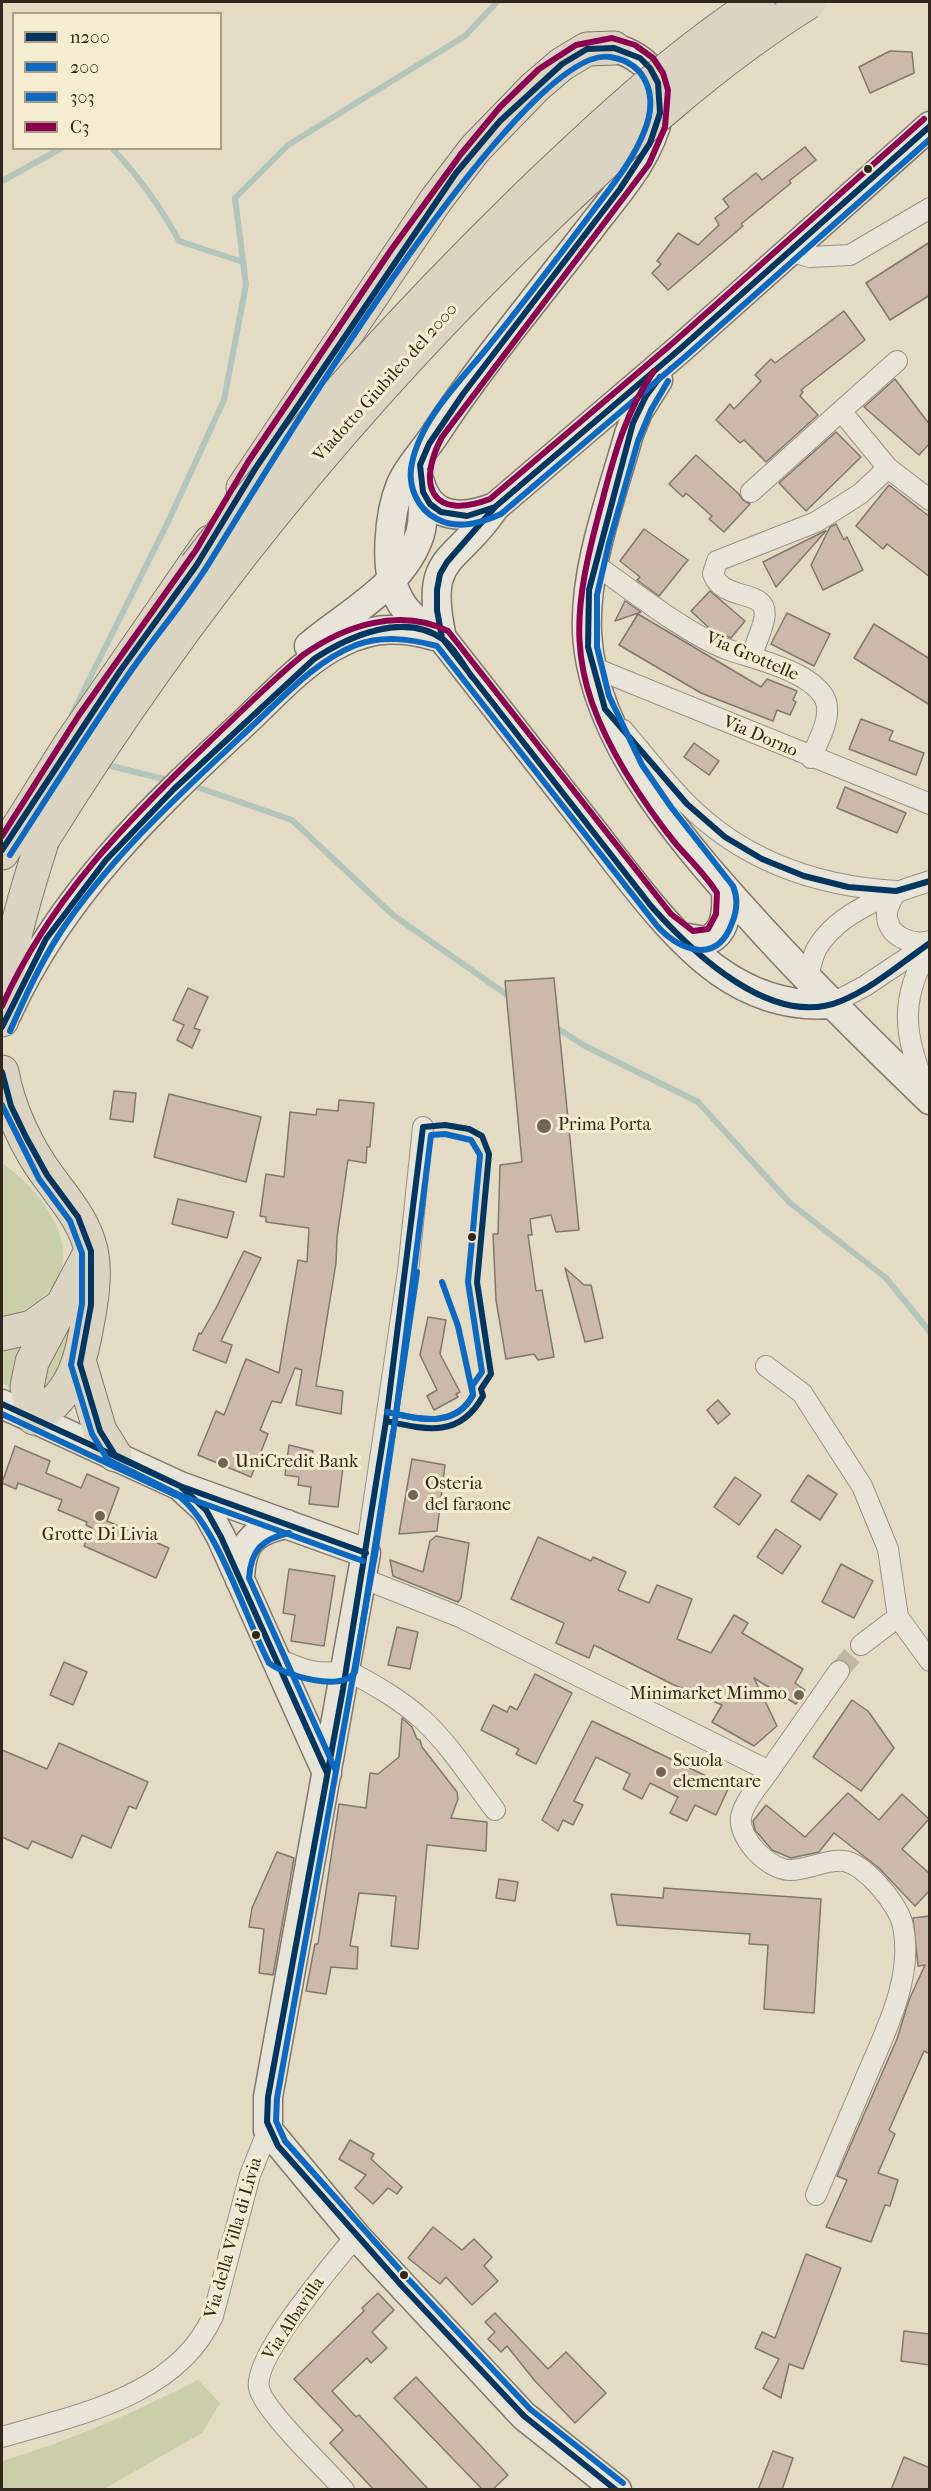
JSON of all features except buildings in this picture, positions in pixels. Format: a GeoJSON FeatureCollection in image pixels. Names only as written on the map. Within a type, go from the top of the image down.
{"type":"FeatureCollection","features":[{"type":"Feature","properties":{"kind":"highway","name":"Viadotto Giubileo del 2000"},"geometry":{"type":"LineString","coordinates":[[4,848],[120,671],[196,566],[246,501],[379,346],[447,274],[591,136],[693,49],[758,2]]}},
{"type":"Feature","properties":{"kind":"highway","name":"Viadotto Giubileo del 2000"},"geometry":{"type":"LineString","coordinates":[[44,839],[115,726],[273,511],[406,357],[514,248],[634,135],[727,57],[809,2]]}},
{"type":"Feature","properties":{"kind":"highway"},"geometry":{"type":"LineString","coordinates":[[196,566],[257,465],[467,159],[535,87],[562,64],[587,49],[614,48]]}},
{"type":"Feature","properties":{"kind":"highway"},"geometry":{"type":"LineString","coordinates":[[2,908],[44,839]]}},
{"type":"Feature","properties":{"kind":"highway"},"geometry":{"type":"LineString","coordinates":[[2,1020],[3,997],[20,913],[44,839]]}},
{"type":"Feature","properties":{"kind":"highway"},"geometry":{"type":"LineString","coordinates":[[2,1072],[11,1106],[47,1175],[78,1217],[91,1251],[91,1305],[80,1364],[64,1393],[49,1408],[34,1418],[27,1387],[30,1370],[42,1340],[65,1302],[75,1276],[91,1251]]}},
{"type":"Feature","properties":{"kind":"highway"},"geometry":{"type":"LineString","coordinates":[[2,1146],[47,1175]]}},
{"type":"Feature","properties":{"kind":"highway"},"geometry":{"type":"LineString","coordinates":[[2,1334],[32,1327],[55,1313],[65,1302]]}},
{"type":"Feature","properties":{"kind":"highway"},"geometry":{"type":"LineString","coordinates":[[80,1364],[100,1431],[115,1455]]}},
{"type":"Feature","properties":{"kind":"street"},"geometry":{"type":"LineString","coordinates":[[614,48],[640,58],[650,68],[658,83],[660,113],[650,143],[620,189],[472,381],[406,473],[397,497],[390,528],[392,578],[396,594],[409,613],[445,641],[614,859],[682,937],[714,967],[756,993],[801,1004],[831,1004],[865,986],[930,944]]}},
{"type":"Feature","properties":{"kind":"street"},"geometry":{"type":"LineString","coordinates":[[445,641],[436,593],[442,566],[484,524],[504,499],[680,349],[930,126]]}},
{"type":"Feature","properties":{"kind":"street"},"geometry":{"type":"LineString","coordinates":[[788,251],[810,257],[850,255],[930,208]]}},
{"type":"Feature","properties":{"kind":"street"},"geometry":{"type":"LineString","coordinates":[[680,349],[646,396],[633,423],[594,564],[587,619],[592,667],[605,709],[635,773],[726,890],[831,1004],[930,1099]]}},
{"type":"Feature","properties":{"kind":"street"},"geometry":{"type":"LineString","coordinates":[[751,492],[897,361]]}},
{"type":"Feature","properties":{"kind":"street"},"geometry":{"type":"LineString","coordinates":[[841,411],[888,468],[927,491]]}},
{"type":"Feature","properties":{"kind":"street"},"geometry":{"type":"LineString","coordinates":[[591,426],[603,424],[616,429],[624,440],[625,450]]}},
{"type":"Feature","properties":{"kind":"street"},"geometry":{"type":"LineString","coordinates":[[271,698],[282,674],[296,658],[392,578],[416,544],[422,526],[423,492],[420,465],[429,444]]}},
{"type":"Feature","properties":{"kind":"street"},"geometry":{"type":"LineString","coordinates":[[751,657],[765,618],[764,608],[755,598],[734,594],[720,587],[713,574],[717,561],[816,522],[850,502],[888,468]]}},
{"type":"Feature","properties":{"kind":"street"},"geometry":{"type":"LineString","coordinates":[[423,492],[430,504],[449,515],[467,516],[504,499]]}},
{"type":"Feature","properties":{"kind":"street","name":"Via Grottelle"},"geometry":{"type":"LineString","coordinates":[[594,564],[710,641],[802,678],[816,687],[828,706],[826,720],[812,758]]}},
{"type":"Feature","properties":{"kind":"street"},"geometry":{"type":"LineString","coordinates":[[2,1027],[30,966],[52,929],[80,891],[162,801],[318,656],[353,637],[382,629],[403,628],[445,641]]}},
{"type":"Feature","properties":{"kind":"street","name":"Via Dorno"},"geometry":{"type":"LineString","coordinates":[[592,667],[930,804]]}},
{"type":"Feature","properties":{"kind":"street"},"geometry":{"type":"LineString","coordinates":[[605,709],[687,804],[719,833],[741,848],[804,876],[848,887],[896,891]]}},
{"type":"Feature","properties":{"kind":"street"},"geometry":{"type":"LineString","coordinates":[[910,797],[930,790]]}},
{"type":"Feature","properties":{"kind":"street"},"geometry":{"type":"LineString","coordinates":[[808,979],[817,947],[830,932],[851,916],[896,891],[930,881]]}},
{"type":"Feature","properties":{"kind":"street"},"geometry":{"type":"LineString","coordinates":[[682,937],[705,941],[719,932],[726,915],[726,890]]}},
{"type":"Feature","properties":{"kind":"street"},"geometry":{"type":"LineString","coordinates":[[896,891],[886,912],[889,924],[907,941],[930,944]]}},
{"type":"Feature","properties":{"kind":"street"},"geometry":{"type":"LineString","coordinates":[[930,944],[911,983],[907,1007],[912,1047],[930,1099]]}},
{"type":"Feature","properties":{"kind":"street"},"geometry":{"type":"LineString","coordinates":[[345,1670],[364,1565],[408,1271],[423,1127]]}},
{"type":"Feature","properties":{"kind":"street"},"geometry":{"type":"LineString","coordinates":[[766,1366],[785,1377],[802,1393],[862,1486],[888,1549],[898,1617],[930,1661]]}},
{"type":"Feature","properties":{"kind":"street"},"geometry":{"type":"LineString","coordinates":[[2,1404],[180,1486],[287,1524],[481,1627],[769,1771]]}},
{"type":"Feature","properties":{"kind":"street"},"geometry":{"type":"LineString","coordinates":[[180,1486],[206,1510],[243,1586],[327,1773]]}},
{"type":"Feature","properties":{"kind":"street"},"geometry":{"type":"LineString","coordinates":[[243,1586],[242,1559],[249,1542],[263,1530],[287,1524]]}},
{"type":"Feature","properties":{"kind":"street"},"geometry":{"type":"LineString","coordinates":[[861,1645],[898,1617]]}},
{"type":"Feature","properties":{"kind":"street"},"geometry":{"type":"LineString","coordinates":[[276,1658],[310,1672],[325,1674],[345,1670],[380,1688],[423,1720],[495,1810]]}},
{"type":"Feature","properties":{"kind":"street","name":"Via della Villa di Livia"},"geometry":{"type":"LineString","coordinates":[[2,2437],[70,2417],[130,2394],[165,2374],[190,2350],[213,2316],[250,2175],[268,2130],[268,2097],[345,1670]]}},
{"type":"Feature","properties":{"kind":"street"},"geometry":{"type":"LineString","coordinates":[[816,2195],[897,2001],[905,1939],[903,1924],[893,1902],[857,1867],[839,1861],[809,1868],[786,1870],[769,1862],[755,1849],[744,1831],[741,1815],[839,1671]]}},
{"type":"Feature","properties":{"kind":"street"},"geometry":{"type":"LineString","coordinates":[[268,2130],[356,2236],[524,2416],[617,2490]]}},
{"type":"Feature","properties":{"kind":"street","name":"Via Albavilla"},"geometry":{"type":"LineString","coordinates":[[344,2490],[266,2403],[259,2381],[262,2366],[293,2317],[356,2236]]}},
{"type":"Feature","properties":{"kind":"green space"},"geometry":{"type":"Polygon","coordinates":[[[2,1163],[19,1176],[48,1210],[58,1229],[63,1249],[62,1268],[53,1286],[35,1303],[2,1319],[2,1163]]]}},
{"type":"Feature","properties":{"kind":"green space"},"geometry":{"type":"Polygon","coordinates":[[[76,1295],[61,1381],[43,1389],[40,1378],[76,1295]]]}},
{"type":"Feature","properties":{"kind":"green space"},"geometry":{"type":"Polygon","coordinates":[[[27,1337],[13,1370],[12,1388],[2,1383],[2,1347],[27,1337]]]}},
{"type":"Feature","properties":{"kind":"green space"},"geometry":{"type":"Polygon","coordinates":[[[198,2380],[220,2403],[202,2433],[104,2489],[2,2489],[2,2461],[102,2425],[198,2380]]]}},
{"type":"Feature","properties":{"kind":"waterway"},"geometry":{"type":"LineString","coordinates":[[72,714],[168,522],[224,400],[246,285],[235,198],[288,145],[465,36],[497,2]]}},
{"type":"Feature","properties":{"kind":"waterway"},"geometry":{"type":"LineString","coordinates":[[2,181],[58,150]]}},
{"type":"Feature","properties":{"kind":"waterway"},"geometry":{"type":"LineString","coordinates":[[114,150],[149,193],[179,241],[243,262]]}},
{"type":"Feature","properties":{"kind":"waterway"},"geometry":{"type":"LineString","coordinates":[[103,764],[172,781]]}},
{"type":"Feature","properties":{"kind":"waterway"},"geometry":{"type":"LineString","coordinates":[[191,785],[292,820],[393,915],[513,999]]}},
{"type":"Feature","properties":{"kind":"waterway"},"geometry":{"type":"LineString","coordinates":[[554,1026],[585,1046],[698,1102],[790,1203],[886,1278],[930,1332]]}},
{"type":"Feature","properties":{"kind":"tunnel"},"geometry":{"type":"LineString","coordinates":[[839,1671],[861,1645]]}},
{"type":"Feature","properties":{"kind":"transit line","name":"C3"},"geometry":{"type":"LineString","coordinates":[[2,836],[79,715],[196,550],[248,462],[391,250],[461,154],[500,107],[539,69],[576,45],[612,38],[635,45],[653,58],[663,73],[668,90],[665,127],[649,164],[442,437],[430,470],[430,484],[434,495],[442,502],[454,505],[470,505],[490,499],[674,342],[924,119]]}},
{"type":"Feature","properties":{"kind":"transit line","name":"n200"},"geometry":{"type":"LineString","coordinates":[[2,850],[120,671],[196,566],[257,466],[456,173],[500,121],[562,64],[587,49],[614,48],[640,58],[650,68],[658,83],[660,113],[650,143],[620,189],[463,394],[429,444],[420,465],[423,492],[430,504],[441,512],[467,516],[495,507]]}},
{"type":"Feature","properties":{"kind":"transit line","name":"200"},"geometry":{"type":"LineString","coordinates":[[10,855],[113,697],[206,568],[278,452],[394,276],[457,191],[516,119],[569,71],[610,57],[634,67],[642,75],[650,95],[648,120],[639,143],[620,175],[524,302],[441,404],[423,433],[412,463],[412,488],[424,509],[430,515],[445,522],[469,524],[501,514],[686,356],[930,139]]}},
{"type":"Feature","properties":{"kind":"transit line","name":"n200"},"geometry":{"type":"LineString","coordinates":[[930,126],[680,349],[495,507],[447,562],[440,574],[437,590],[437,610],[442,638],[651,906],[688,944],[736,982],[761,996],[788,1005],[815,1007],[853,996],[887,975],[930,943]]}},
{"type":"Feature","properties":{"kind":"transit line","name":"C3"},"geometry":{"type":"LineString","coordinates":[[2,1006],[21,967],[67,897],[120,832],[178,772],[303,655],[354,628],[391,620],[429,624],[448,631],[671,914],[693,931],[708,929],[716,914],[717,893],[663,827],[626,773],[606,736],[592,702],[583,671],[580,609],[592,541],[622,434],[644,386],[654,371]]}},
{"type":"Feature","properties":{"kind":"transit line","name":"n200"},"geometry":{"type":"LineString","coordinates":[[660,377],[646,396],[633,423],[589,590],[588,647],[605,709],[687,804],[725,837],[762,859],[804,876],[848,887],[896,891],[930,881]]}},
{"type":"Feature","properties":{"kind":"transit line","name":"200"},"geometry":{"type":"LineString","coordinates":[[10,1031],[39,969],[60,933],[102,878],[148,826],[312,671],[340,652],[376,640],[407,640],[437,646],[658,927],[677,942],[688,947],[698,950],[717,945],[725,936],[735,914],[736,900],[733,886],[671,807],[642,765],[609,696],[597,647],[597,595],[609,543],[638,441],[651,410],[668,381]]}},
{"type":"Feature","properties":{"kind":"transit line","name":"n200"},"geometry":{"type":"LineString","coordinates":[[2,1027],[46,939],[106,860],[174,789],[314,659],[360,635],[395,627],[412,628],[429,632],[444,640],[472,677]]}},
{"type":"Feature","properties":{"kind":"transit line","name":"n200"},"geometry":{"type":"LineString","coordinates":[[2,1072],[11,1106],[26,1137],[47,1175],[78,1217],[91,1251],[91,1305],[80,1364],[100,1431],[115,1455],[180,1486],[366,1553]]}},
{"type":"Feature","properties":{"kind":"transit line","name":"200"},"geometry":{"type":"LineString","coordinates":[[2,1105],[39,1179],[70,1221],[82,1253],[82,1304],[71,1365],[92,1434],[108,1460],[177,1494],[363,1561]]}},
{"type":"Feature","properties":{"kind":"transit line","name":"n200"},"geometry":{"type":"LineString","coordinates":[[445,1125],[469,1129],[482,1136],[489,1154],[477,1282],[491,1374],[481,1389],[483,1396],[474,1410],[464,1419],[441,1428],[415,1427],[386,1421],[423,1127],[445,1125]]}},
{"type":"Feature","properties":{"kind":"transit line","name":"200"},"geometry":{"type":"LineString","coordinates":[[445,1134],[471,1140],[480,1155],[468,1282],[482,1372],[472,1386],[473,1395],[466,1405],[450,1416],[429,1419],[396,1414],[431,1135],[445,1134]]}},
{"type":"Feature","properties":{"kind":"transit line","name":"303"},"geometry":{"type":"LineString","coordinates":[[417,1272],[375,1555],[277,2098],[276,2121],[285,2141],[409,2280],[530,2409],[623,2483]]}},
{"type":"Feature","properties":{"kind":"transit line","name":"303"},"geometry":{"type":"LineString","coordinates":[[387,1412],[424,1419],[446,1417],[465,1406],[473,1395],[458,1326],[442,1282]]}},
{"type":"Feature","properties":{"kind":"transit line","name":"n200"},"geometry":{"type":"LineString","coordinates":[[2,1404],[180,1486],[206,1510],[221,1537],[327,1773]]}},
{"type":"Feature","properties":{"kind":"transit line","name":"200"},"geometry":{"type":"LineString","coordinates":[[2,1414],[180,1497],[194,1511],[219,1551],[269,1663],[299,1677],[326,1682],[348,1678],[355,1672],[393,1432]]}},
{"type":"Feature","properties":{"kind":"transit line","name":"n200"},"geometry":{"type":"LineString","coordinates":[[386,1421],[343,1689],[268,2097],[267,2122],[278,2146],[402,2286],[524,2416],[616,2490]]}},
{"type":"Feature","properties":{"kind":"transit line","name":"303"},"geometry":{"type":"LineString","coordinates":[[289,1533],[265,1542],[260,1547],[252,1560],[249,1578],[335,1769]]}},
{"type":"Feature","properties":{"kind":"place","name":"Prima Porta"},"geometry":{"type":"Point","coordinates":[544,1126]}},
{"type":"Feature","properties":{"kind":"place","name":"UniCredit Bank"},"geometry":{"type":"Point","coordinates":[223,1463]}},
{"type":"Feature","properties":{"kind":"place","name":"Osteria del faraone"},"geometry":{"type":"Point","coordinates":[413,1495]}},
{"type":"Feature","properties":{"kind":"place","name":"Grotte Di Livia"},"geometry":{"type":"Point","coordinates":[100,1516]}},
{"type":"Feature","properties":{"kind":"place","name":"Minimarket Mimmo"},"geometry":{"type":"Point","coordinates":[799,1695]}},
{"type":"Feature","properties":{"kind":"place","name":"Scuola elementare"},"geometry":{"type":"Point","coordinates":[661,1772]}}]}
